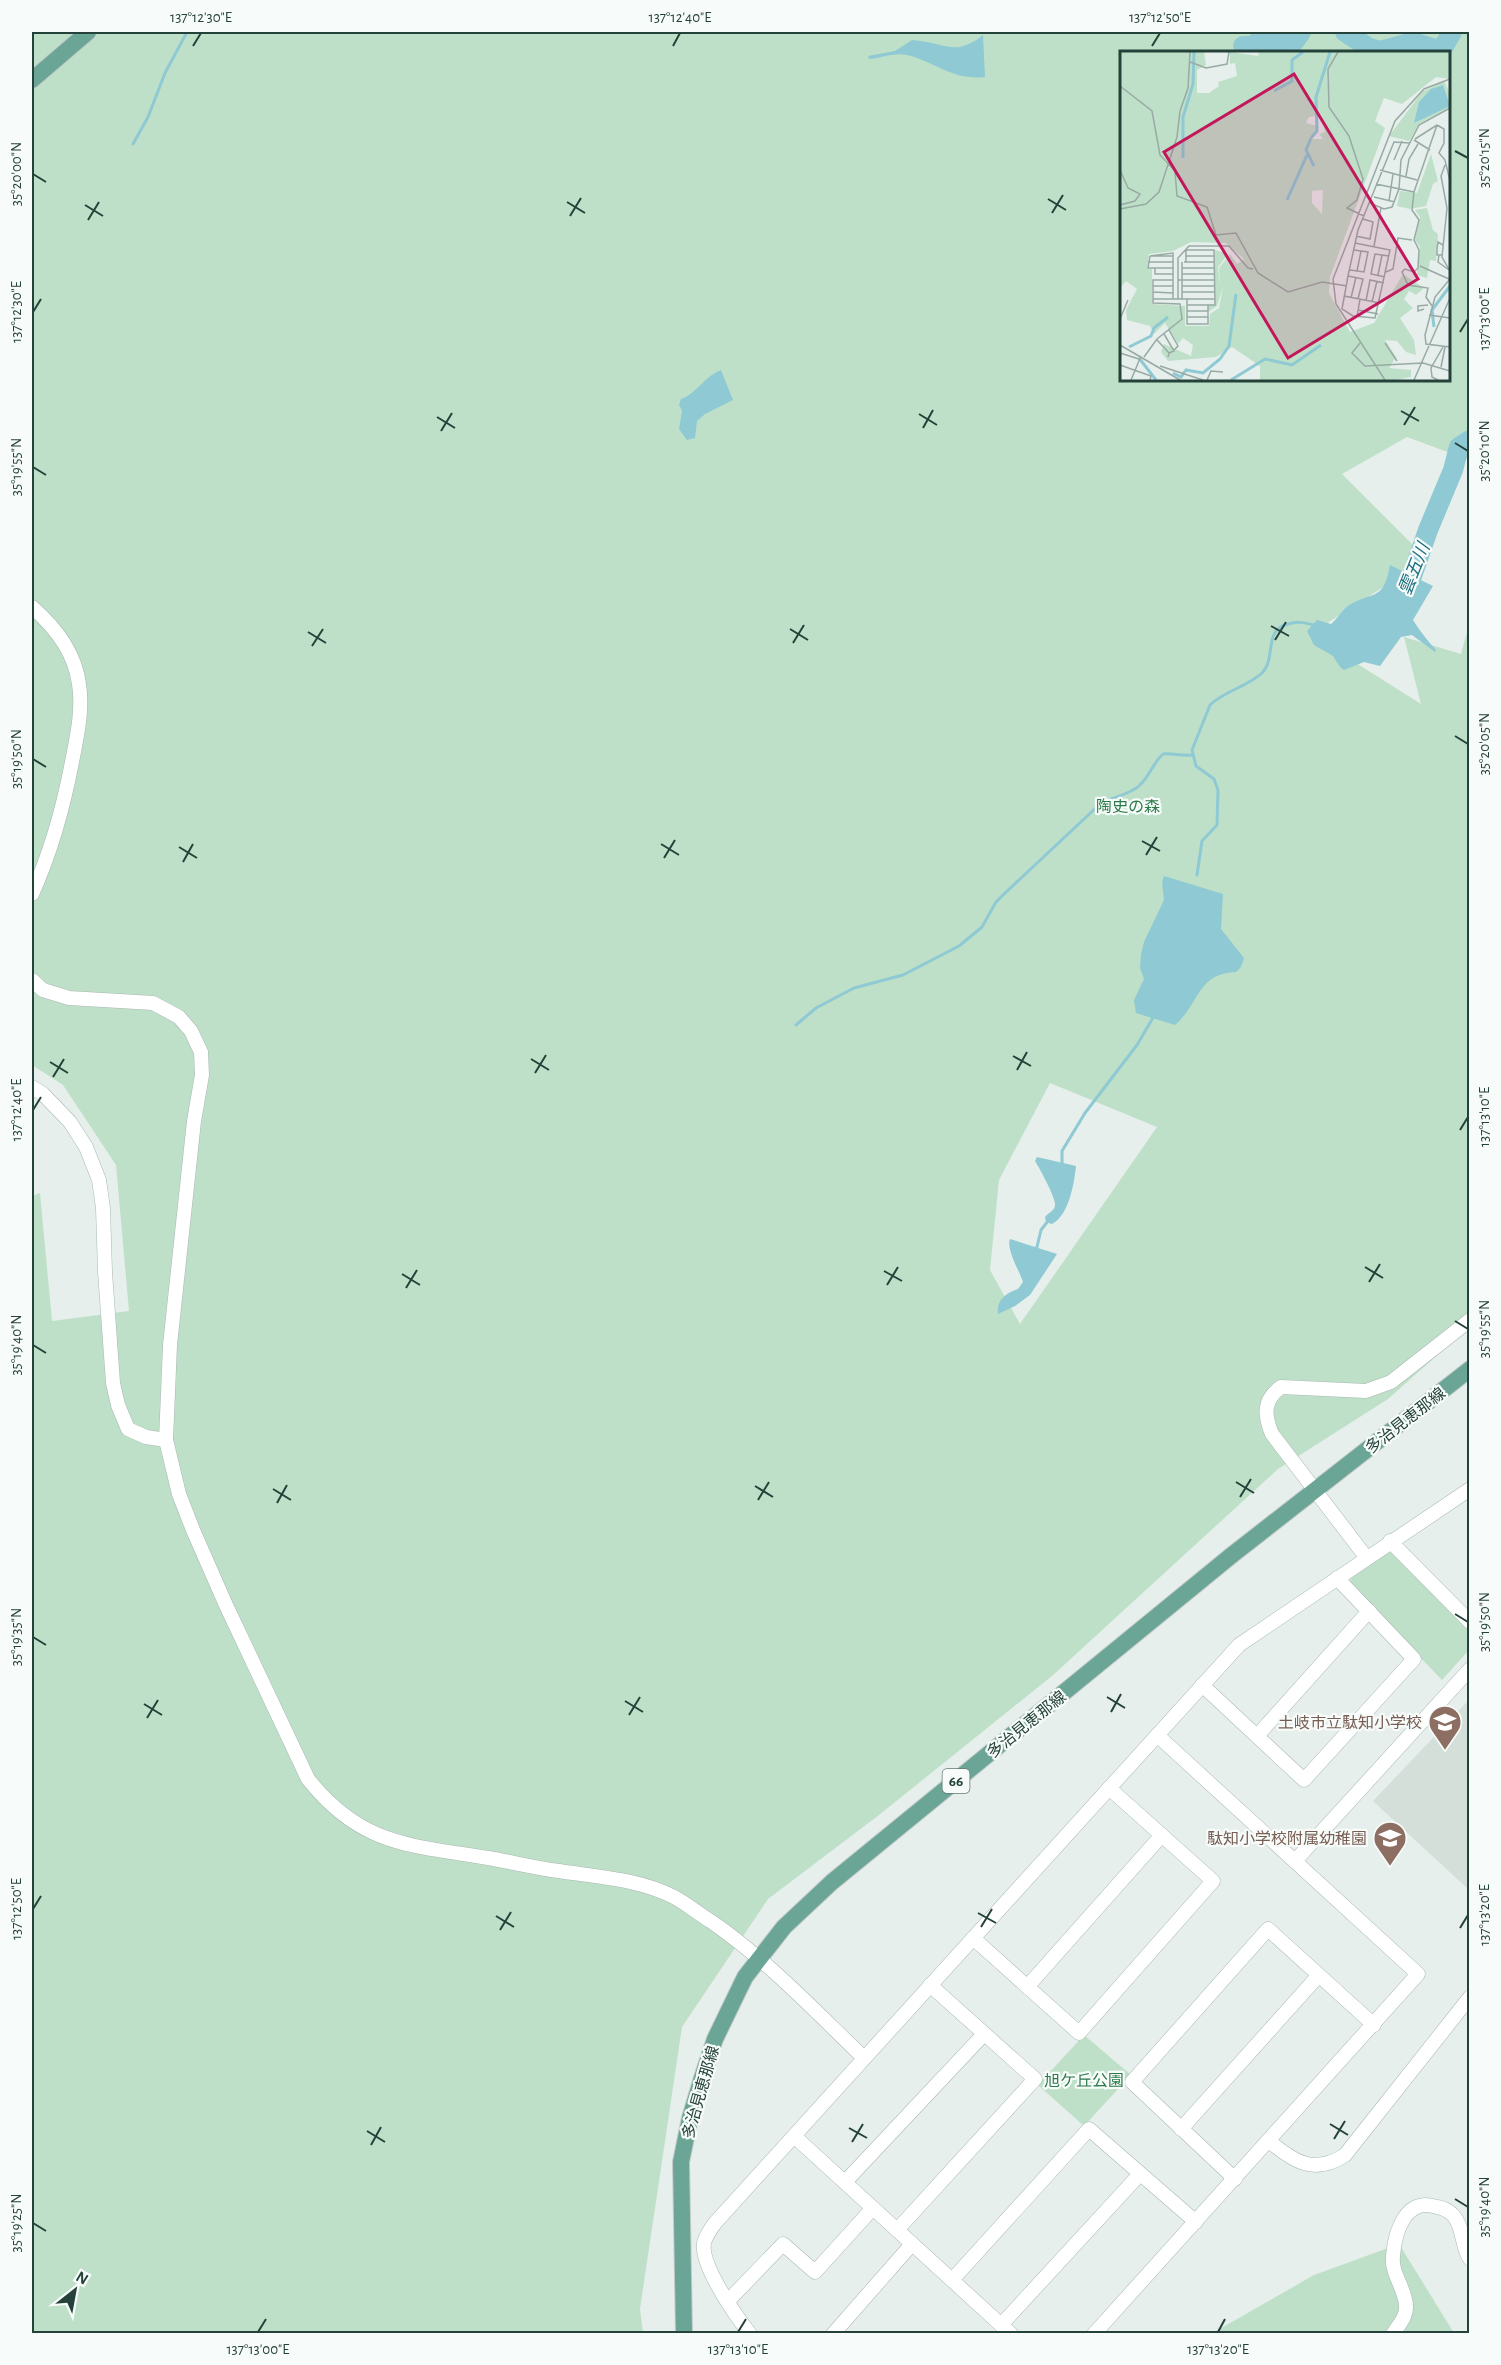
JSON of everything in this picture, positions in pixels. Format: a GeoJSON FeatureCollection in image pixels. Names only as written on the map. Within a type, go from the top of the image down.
{"type":"FeatureCollection","features":[{"type":"Feature","properties":{"kind":"main road"},"geometry":{"type":"LineString","coordinates":[[32,80],[88,32]]}},
{"type":"Feature","properties":{"kind":"main road","name":"多治見恵那線"},"geometry":{"type":"LineString","coordinates":[[684,2334],[681,2162],[690,2118],[715,2039],[745,1977],[759,1957],[784,1927],[832,1882],[1232,1555],[1470,1369]]}},
{"type":"Feature","properties":{"kind":"street"},"geometry":{"type":"LineString","coordinates":[[32,607],[61,636],[71,658],[79,683],[80,722],[56,837],[32,894]]}},
{"type":"Feature","properties":{"kind":"street"},"geometry":{"type":"LineString","coordinates":[[32,980],[43,990],[69,998],[153,1003],[178,1017],[191,1031],[201,1052],[202,1075],[194,1121],[170,1345],[166,1440],[179,1494],[193,1530],[299,1764],[322,1797],[341,1815],[362,1828],[387,1839],[420,1848],[647,1886],[674,1897],[759,1957],[864,2058]]}},
{"type":"Feature","properties":{"kind":"street"},"geometry":{"type":"LineString","coordinates":[[32,1087],[43,1094],[70,1122],[86,1147],[99,1180],[103,1208],[113,1383],[118,1405],[128,1429],[146,1437],[166,1440]]}},
{"type":"Feature","properties":{"kind":"street"},"geometry":{"type":"LineString","coordinates":[[1366,1557],[1272,1434],[1266,1419],[1266,1406],[1272,1394],[1281,1387],[1366,1391],[1391,1382],[1470,1320]]}},
{"type":"Feature","properties":{"kind":"street"},"geometry":{"type":"LineString","coordinates":[[750,2334],[713,2277],[704,2246],[708,2233],[1239,1645],[1366,1557],[1470,1489]]}},
{"type":"Feature","properties":{"kind":"street"},"geometry":{"type":"LineString","coordinates":[[1390,1541],[1470,1622]]}},
{"type":"Feature","properties":{"kind":"street"},"geometry":{"type":"LineString","coordinates":[[1202,1686],[1304,1780],[1414,1659],[1336,1578]]}},
{"type":"Feature","properties":{"kind":"street"},"geometry":{"type":"LineString","coordinates":[[1257,1736],[1369,1611]]}},
{"type":"Feature","properties":{"kind":"street"},"geometry":{"type":"LineString","coordinates":[[1295,1861],[1470,1669]]}},
{"type":"Feature","properties":{"kind":"street"},"geometry":{"type":"LineString","coordinates":[[1094,2334],[1418,1974],[1157,1736]]}},
{"type":"Feature","properties":{"kind":"street"},"geometry":{"type":"LineString","coordinates":[[973,1938],[1079,2033],[1214,1881],[1109,1788]]}},
{"type":"Feature","properties":{"kind":"street"},"geometry":{"type":"LineString","coordinates":[[1027,1987],[1162,1835]]}},
{"type":"Feature","properties":{"kind":"street"},"geometry":{"type":"LineString","coordinates":[[1235,2179],[1132,2082],[1268,1929],[1374,2025]]}},
{"type":"Feature","properties":{"kind":"street"},"geometry":{"type":"LineString","coordinates":[[1181,2129],[1319,1975]]}},
{"type":"Feature","properties":{"kind":"street"},"geometry":{"type":"LineString","coordinates":[[897,2230],[1035,2079],[930,1985]]}},
{"type":"Feature","properties":{"kind":"street"},"geometry":{"type":"LineString","coordinates":[[1269,2141],[1300,2164],[1324,2164],[1336,2161],[1345,2155],[1470,1996]]}},
{"type":"Feature","properties":{"kind":"street"},"geometry":{"type":"LineString","coordinates":[[845,2182],[984,2034]]}},
{"type":"Feature","properties":{"kind":"street"},"geometry":{"type":"LineString","coordinates":[[952,2280],[1089,2129],[1196,2222]]}},
{"type":"Feature","properties":{"kind":"street"},"geometry":{"type":"LineString","coordinates":[[794,2136],[1006,2329],[1140,2174]]}},
{"type":"Feature","properties":{"kind":"street"},"geometry":{"type":"LineString","coordinates":[[1393,2334],[1406,2314],[1404,2294],[1395,2273],[1392,2258],[1402,2219],[1419,2204],[1429,2204],[1445,2209],[1458,2223],[1470,2259]]}},
{"type":"Feature","properties":{"kind":"street"},"geometry":{"type":"LineString","coordinates":[[728,2301],[783,2244],[814,2272],[873,2208]]}},
{"type":"Feature","properties":{"kind":"street"},"geometry":{"type":"LineString","coordinates":[[840,2331],[912,2244]]}},
{"type":"Feature","properties":{"kind":"shaded area","name":"土岐市立駄知小学校"},"geometry":{"type":"Polygon","coordinates":[[[1469,1700],[1469,1890],[1373,1801],[1469,1700]]]}},
{"type":"Feature","properties":{"kind":"green space","name":"陶史の森"},"geometry":{"type":"Polygon","coordinates":[[[32,32],[1469,32],[1469,460],[1407,437],[1342,474],[1427,559],[1310,634],[1421,704],[1404,637],[1461,654],[1469,625],[1469,1327],[1388,1399],[1278,1469],[1052,1676],[879,1815],[768,1899],[682,2027],[640,2309],[643,2333],[32,2334],[32,1196],[40,1193],[52,1321],[129,1311],[116,1165],[63,1085],[32,1065],[32,32]],[[1050,1083],[999,1180],[990,1270],[1020,1324],[1157,1127],[1050,1083]]]}},
{"type":"Feature","properties":{"kind":"green space"},"geometry":{"type":"Polygon","coordinates":[[[1390,1551],[1395,1553],[1469,1629],[1469,1650],[1442,1680],[1350,1585],[1351,1577],[1390,1551]]]}},
{"type":"Feature","properties":{"kind":"green space","name":"旭ケ丘公園"},"geometry":{"type":"Polygon","coordinates":[[[1084,2035],[1131,2075],[1084,2126],[1038,2085],[1084,2035]]]}},
{"type":"Feature","properties":{"kind":"green space"},"geometry":{"type":"Polygon","coordinates":[[[1399,2244],[1454,2333],[1211,2334],[1314,2275],[1399,2244]]]}},
{"type":"Feature","properties":{"kind":"water"},"geometry":{"type":"Polygon","coordinates":[[[983,35],[985,77],[954,74],[902,54],[869,59],[868,56],[895,51],[912,40],[956,47],[973,42],[983,35]]]}},
{"type":"Feature","properties":{"kind":"water"},"geometry":{"type":"Polygon","coordinates":[[[721,370],[733,400],[705,414],[697,421],[695,438],[687,440],[679,429],[681,399],[721,370]]]}},
{"type":"Feature","properties":{"kind":"water"},"geometry":{"type":"Polygon","coordinates":[[[1390,565],[1433,586],[1413,620],[1436,650],[1435,652],[1412,635],[1401,637],[1380,666],[1364,662],[1344,670],[1333,656],[1314,645],[1307,631],[1317,620],[1331,624],[1348,606],[1376,594],[1384,585],[1390,565]]]}},
{"type":"Feature","properties":{"kind":"water"},"geometry":{"type":"Polygon","coordinates":[[[1164,876],[1223,894],[1221,929],[1244,958],[1241,967],[1236,972],[1213,978],[1206,984],[1175,1025],[1136,1013],[1134,1000],[1144,979],[1140,968],[1144,942],[1164,900],[1162,882],[1164,876]]]}},
{"type":"Feature","properties":{"kind":"water"},"geometry":{"type":"Polygon","coordinates":[[[1037,1157],[1076,1166],[1067,1206],[1058,1220],[1052,1224],[1046,1222],[1045,1217],[1053,1209],[1055,1203],[1048,1184],[1035,1161],[1037,1157]]]}},
{"type":"Feature","properties":{"kind":"water"},"geometry":{"type":"Polygon","coordinates":[[[1010,1239],[1057,1254],[1030,1295],[1015,1306],[998,1314],[1000,1301],[1018,1289],[1023,1282],[1011,1254],[1010,1239]]]}},
{"type":"Feature","properties":{"kind":"waterway"},"geometry":{"type":"LineString","coordinates":[[133,144],[148,117],[165,73],[187,32]]}},
{"type":"Feature","properties":{"kind":"waterway"},"geometry":{"type":"LineString","coordinates":[[1243,46],[1251,46],[1262,40],[1293,43],[1301,32]]}},
{"type":"Feature","properties":{"kind":"waterway"},"geometry":{"type":"LineString","coordinates":[[1345,32],[1369,48],[1381,51],[1413,42],[1435,49],[1440,48],[1444,46],[1452,32]]}},
{"type":"Feature","properties":{"kind":"waterway","name":"雲五川"},"geometry":{"type":"LineString","coordinates":[[1404,599],[1428,530],[1453,470],[1459,447],[1470,440]]}},
{"type":"Feature","properties":{"kind":"waterway"},"geometry":{"type":"LineString","coordinates":[[1197,875],[1202,841],[1217,825],[1218,790],[1214,779],[1196,766],[1192,750],[1210,705],[1262,673],[1269,661],[1272,640],[1279,628],[1296,622],[1313,625]]}},
{"type":"Feature","properties":{"kind":"waterway"},"geometry":{"type":"LineString","coordinates":[[796,1025],[816,1008],[854,988],[903,975],[959,946],[982,927],[996,902],[1099,805],[1139,786],[1163,754],[1193,755]]}},
{"type":"Feature","properties":{"kind":"waterway"},"geometry":{"type":"LineString","coordinates":[[1062,1166],[1062,1151],[1085,1113],[1137,1045],[1154,1016]]}},
{"type":"Feature","properties":{"kind":"waterway"},"geometry":{"type":"LineString","coordinates":[[1036,1251],[1041,1230],[1048,1221]]}},
{"type":"Feature","properties":{"kind":"place","name":"土岐市立駄知小学校"},"geometry":{"type":"Point","coordinates":[1445,1751]}},
{"type":"Feature","properties":{"kind":"place","name":"駄知小学校附属幼稚園"},"geometry":{"type":"Point","coordinates":[1390,1867]}}]}
